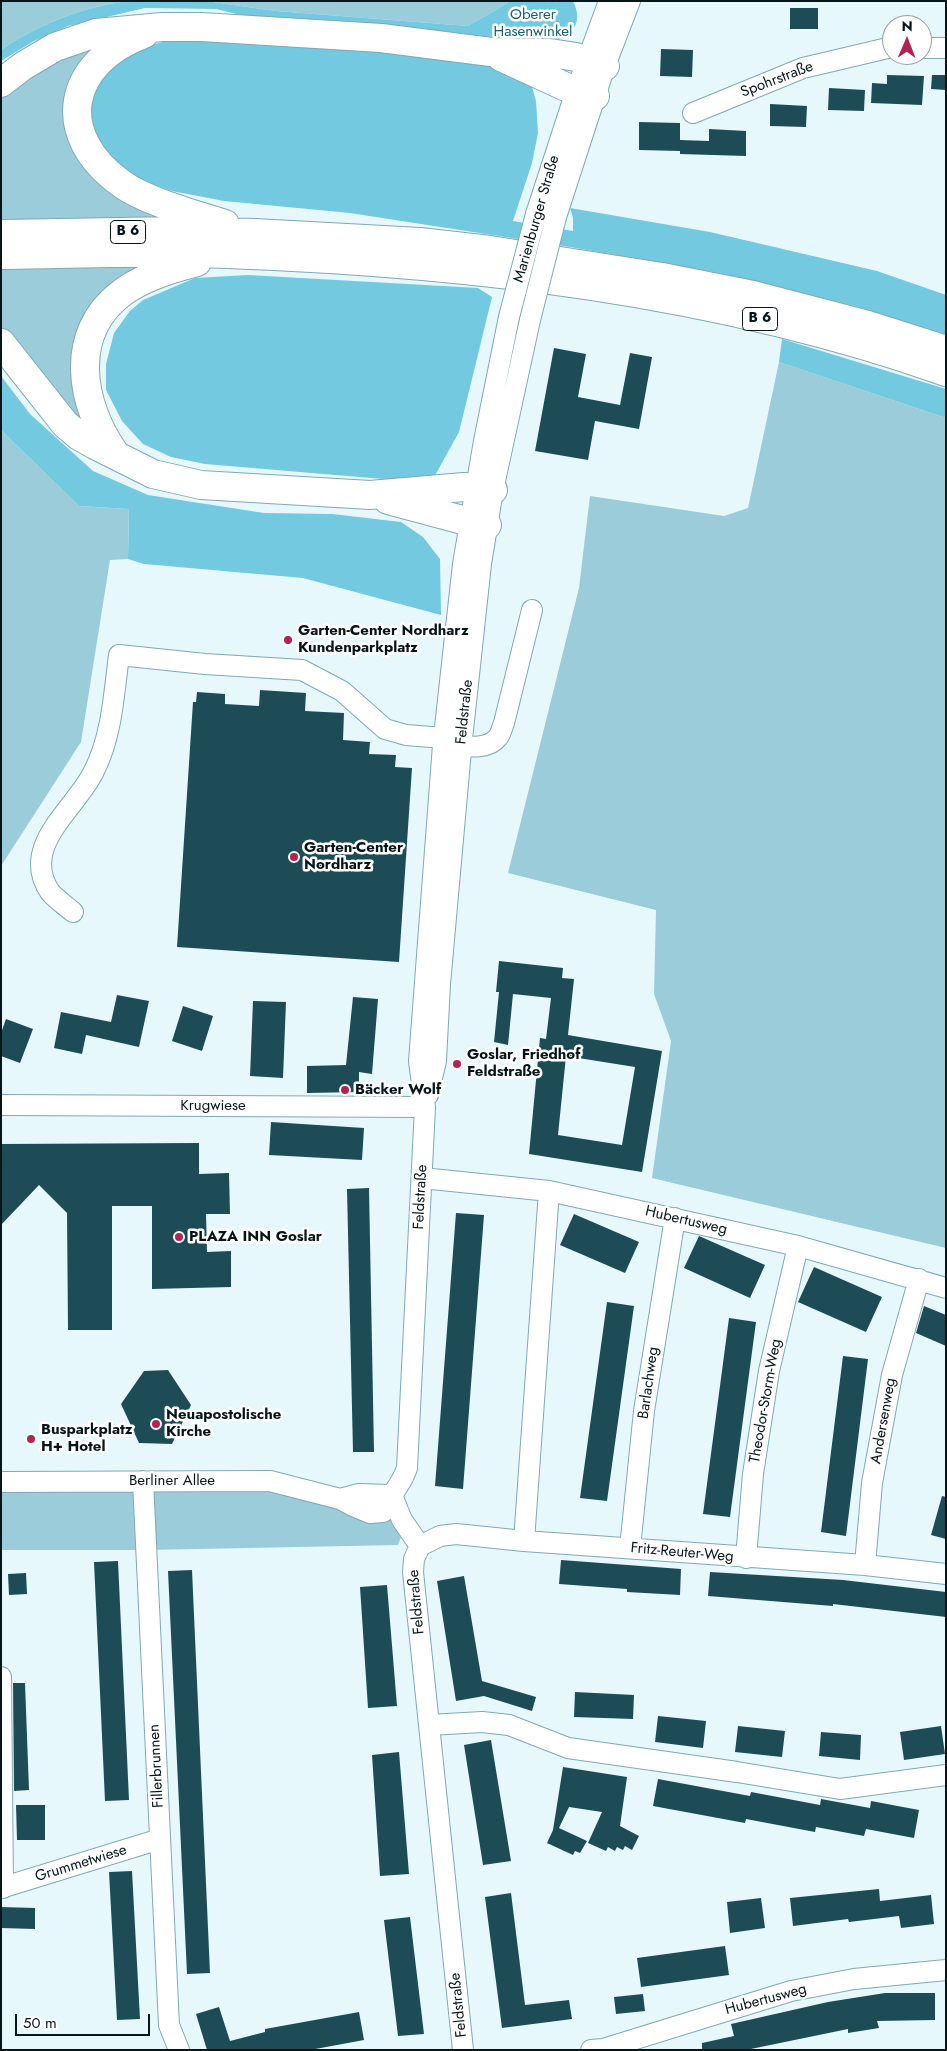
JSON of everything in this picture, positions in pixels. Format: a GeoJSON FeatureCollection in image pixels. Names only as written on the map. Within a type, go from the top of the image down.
{"type":"FeatureCollection","features":[{"type":"Feature","properties":{"kind":"highway"},"geometry":{"type":"LineString","coordinates":[[1,83],[23,66],[54,47],[96,32],[162,27],[202,27],[371,37],[491,52],[550,53],[596,63]]}},
{"type":"Feature","properties":{"kind":"highway"},"geometry":{"type":"LineString","coordinates":[[162,27],[126,41],[102,57],[86,76],[79,95],[78,120],[83,142],[97,164],[123,186],[188,212],[255,233]]}},
{"type":"Feature","properties":{"kind":"highway"},"geometry":{"type":"LineString","coordinates":[[491,52],[586,94]]}},
{"type":"Feature","properties":{"kind":"highway","name":"B 6"},"geometry":{"type":"LineString","coordinates":[[1,234],[177,231],[255,233],[420,242],[490,250],[662,277],[753,295],[868,325],[946,350]]}},
{"type":"Feature","properties":{"kind":"highway"},"geometry":{"type":"LineString","coordinates":[[116,455],[103,437],[96,422],[86,388],[86,351],[89,336],[95,325],[112,301],[135,284],[157,274],[226,254]]}},
{"type":"Feature","properties":{"kind":"highway","name":"B 6"},"geometry":{"type":"LineString","coordinates":[[1,255],[226,254],[424,265],[527,276],[712,308],[782,324],[946,372]]}},
{"type":"Feature","properties":{"kind":"highway"},"geometry":{"type":"LineString","coordinates":[[1,343],[65,424],[79,436],[153,474],[201,485],[370,495],[464,487],[484,489]]}},
{"type":"Feature","properties":{"kind":"highway"},"geometry":{"type":"LineString","coordinates":[[370,495],[478,524]]}},
{"type":"Feature","properties":{"kind":"street","name":"Marienburger Straße"},"geometry":{"type":"LineString","coordinates":[[530,320],[586,94],[596,63],[609,1]]}},
{"type":"Feature","properties":{"kind":"street","name":"Marienburger Straße"},"geometry":{"type":"LineString","coordinates":[[596,63],[630,1]]}},
{"type":"Feature","properties":{"kind":"street"},"geometry":{"type":"LineString","coordinates":[[932,48],[946,48]]}},
{"type":"Feature","properties":{"kind":"street","name":"Spohrstraße"},"geometry":{"type":"LineString","coordinates":[[693,113],[803,68],[882,49]]}},
{"type":"Feature","properties":{"kind":"street","name":"Marienburger Straße"},"geometry":{"type":"LineString","coordinates":[[484,441],[509,317],[536,214],[586,94]]}},
{"type":"Feature","properties":{"kind":"street","name":"Feldstraße"},"geometry":{"type":"LineString","coordinates":[[392,1495],[403,1480],[407,1468],[425,1107],[419,1061],[472,564],[484,489],[530,320]]}},
{"type":"Feature","properties":{"kind":"street","name":"Feldstraße"},"geometry":{"type":"LineString","coordinates":[[484,441],[484,489]]}},
{"type":"Feature","properties":{"kind":"street"},"geometry":{"type":"LineString","coordinates":[[73,912],[51,892],[44,879],[40,862],[42,849],[48,836],[94,772],[104,745],[119,655],[205,664],[302,670],[342,691],[385,729],[406,735],[453,742],[490,744],[499,737],[504,723],[532,610]]}},
{"type":"Feature","properties":{"kind":"street","name":"Krugwiese"},"geometry":{"type":"LineString","coordinates":[[1,1106],[425,1107]]}},
{"type":"Feature","properties":{"kind":"street","name":"Hubertusweg"},"geometry":{"type":"LineString","coordinates":[[422,1178],[549,1191],[798,1246],[946,1288]]}},
{"type":"Feature","properties":{"kind":"street"},"geometry":{"type":"LineString","coordinates":[[524,1541],[549,1191]]}},
{"type":"Feature","properties":{"kind":"street","name":"Barlachweg"},"geometry":{"type":"LineString","coordinates":[[630,1548],[644,1411],[675,1218]]}},
{"type":"Feature","properties":{"kind":"street","name":"Theodor-Storm-Weg"},"geometry":{"type":"LineString","coordinates":[[746,1558],[754,1474],[769,1371],[798,1246]]}},
{"type":"Feature","properties":{"kind":"street","name":"Andersenweg"},"geometry":{"type":"LineString","coordinates":[[865,1565],[872,1482],[892,1375],[919,1279]]}},
{"type":"Feature","properties":{"kind":"street","name":"Fillerbrunnen"},"geometry":{"type":"LineString","coordinates":[[143,1481],[169,2025],[179,2050]]}},
{"type":"Feature","properties":{"kind":"street","name":"Berliner Allee"},"geometry":{"type":"LineString","coordinates":[[1,1482],[270,1481],[340,1499],[359,1494],[392,1495]]}},
{"type":"Feature","properties":{"kind":"street"},"geometry":{"type":"LineString","coordinates":[[392,1495],[402,1520],[420,1546]]}},
{"type":"Feature","properties":{"kind":"street","name":"Fritz-Reuter-Weg"},"geometry":{"type":"LineString","coordinates":[[420,1546],[440,1536],[456,1534],[484,1544],[524,1541],[865,1565],[946,1574]]}},
{"type":"Feature","properties":{"kind":"street","name":"Feldstraße"},"geometry":{"type":"LineString","coordinates":[[420,1546],[414,1559],[413,1572],[463,2050]]}},
{"type":"Feature","properties":{"kind":"street"},"geometry":{"type":"LineString","coordinates":[[1,1677],[2,1888]]}},
{"type":"Feature","properties":{"kind":"street"},"geometry":{"type":"LineString","coordinates":[[429,1725],[482,1722],[509,1726],[568,1748],[840,1789],[946,1775]]}},
{"type":"Feature","properties":{"kind":"street","name":"Grummetwiese"},"geometry":{"type":"LineString","coordinates":[[2,1888],[160,1840]]}},
{"type":"Feature","properties":{"kind":"street","name":"Hubertusweg"},"geometry":{"type":"LineString","coordinates":[[591,2050],[603,2050],[790,1991],[854,1979],[946,1970]]}},
{"type":"Feature","properties":{"kind":"shaded area"},"geometry":{"type":"Polygon","coordinates":[[[1,1],[128,1],[78,12],[62,18],[31,32],[1,50],[1,1]]]}},
{"type":"Feature","properties":{"kind":"shaded area"},"geometry":{"type":"Polygon","coordinates":[[[205,1],[511,1],[468,26],[276,11],[205,1]]]}},
{"type":"Feature","properties":{"kind":"shaded area"},"geometry":{"type":"Polygon","coordinates":[[[104,43],[65,107],[177,218],[1,223],[1,89],[26,72],[104,43]]]}},
{"type":"Feature","properties":{"kind":"shaded area"},"geometry":{"type":"Polygon","coordinates":[[[156,264],[98,306],[96,439],[1,331],[1,266],[156,264]]]}},
{"type":"Feature","properties":{"kind":"shaded area"},"geometry":{"type":"Polygon","coordinates":[[[779,362],[946,418],[946,1248],[652,1178],[671,1041],[654,994],[656,910],[508,873],[579,588],[590,496],[724,516],[748,508],[779,362]]]}},
{"type":"Feature","properties":{"kind":"shaded area"},"geometry":{"type":"Polygon","coordinates":[[[1,430],[79,506],[129,509],[128,559],[110,560],[81,742],[1,866],[1,430]]]}},
{"type":"Feature","properties":{"kind":"shaded area"},"geometry":{"type":"Polygon","coordinates":[[[270,1481],[383,1512],[403,1532],[398,1545],[147,1550],[1,1550],[1,1482],[270,1481]]]}},
{"type":"Feature","properties":{"kind":"green space","name":"Oberer Hasenwinkel"},"geometry":{"type":"Polygon","coordinates":[[[128,1],[205,1],[276,11],[468,26],[511,1],[573,1],[577,18],[576,25],[567,35],[545,45],[249,17],[216,9],[145,8],[68,26],[34,41],[1,61],[1,50],[31,32],[78,12],[128,1]]]}},
{"type":"Feature","properties":{"kind":"green space"},"geometry":{"type":"Polygon","coordinates":[[[166,41],[227,41],[385,50],[492,65],[523,75],[532,87],[536,101],[538,133],[532,163],[513,221],[573,231],[573,218],[570,208],[710,232],[877,271],[946,295],[946,335],[858,307],[718,273],[570,247],[350,213],[224,201],[172,191],[138,179],[115,162],[101,146],[92,129],[91,106],[98,83],[119,60],[144,47],[166,41]]]}},
{"type":"Feature","properties":{"kind":"green space"},"geometry":{"type":"Polygon","coordinates":[[[248,275],[478,288],[492,297],[459,432],[433,479],[383,479],[205,464],[171,457],[143,444],[122,421],[106,390],[106,364],[114,333],[130,311],[143,300],[195,278],[248,275]]]}},
{"type":"Feature","properties":{"kind":"green space"},"geometry":{"type":"Polygon","coordinates":[[[782,339],[946,389],[946,418],[779,362],[782,339]]]}},
{"type":"Feature","properties":{"kind":"green space"},"geometry":{"type":"Polygon","coordinates":[[[1,376],[30,414],[93,471],[148,495],[264,513],[332,514],[401,522],[423,537],[440,559],[441,615],[303,578],[144,564],[128,559],[129,509],[79,506],[1,430],[1,376]]]}},
{"type":"Feature","properties":{"kind":"building"},"geometry":{"type":"Polygon","coordinates":[[[790,8],[818,8],[818,29],[790,29],[790,8]]]}},
{"type":"Feature","properties":{"kind":"building"},"geometry":{"type":"Polygon","coordinates":[[[661,49],[693,50],[692,77],[660,76],[661,49]]]}},
{"type":"Feature","properties":{"kind":"building"},"geometry":{"type":"Polygon","coordinates":[[[887,75],[924,76],[922,105],[871,103],[872,83],[887,84],[887,75]]]}},
{"type":"Feature","properties":{"kind":"building"},"geometry":{"type":"Polygon","coordinates":[[[932,75],[946,75],[946,90],[931,89],[932,75]]]}},
{"type":"Feature","properties":{"kind":"building"},"geometry":{"type":"Polygon","coordinates":[[[829,88],[865,90],[864,111],[828,110],[829,88]]]}},
{"type":"Feature","properties":{"kind":"building"},"geometry":{"type":"Polygon","coordinates":[[[770,104],[807,106],[806,127],[770,126],[770,104]]]}},
{"type":"Feature","properties":{"kind":"building"},"geometry":{"type":"Polygon","coordinates":[[[639,122],[680,123],[680,151],[639,150],[639,122]]]}},
{"type":"Feature","properties":{"kind":"building"},"geometry":{"type":"Polygon","coordinates":[[[709,129],[746,131],[746,156],[680,154],[680,140],[709,141],[709,129]]]}},
{"type":"Feature","properties":{"kind":"building"},"geometry":{"type":"Polygon","coordinates":[[[554,348],[586,354],[578,397],[620,405],[630,353],[652,357],[639,429],[595,421],[588,460],[535,451],[554,348]]]}},
{"type":"Feature","properties":{"kind":"building","name":"Garten-Center Nordharz"},"geometry":{"type":"Polygon","coordinates":[[[260,690],[306,693],[305,711],[344,713],[343,740],[370,742],[369,754],[396,755],[395,767],[412,768],[399,962],[177,947],[193,702],[196,702],[197,692],[225,694],[225,704],[259,706],[260,690]]]}},
{"type":"Feature","properties":{"kind":"building"},"geometry":{"type":"Polygon","coordinates":[[[499,961],[563,968],[562,978],[574,979],[568,1035],[662,1051],[642,1172],[529,1154],[540,1038],[546,1039],[551,998],[513,994],[508,1045],[494,1042],[499,992],[496,992],[499,961]],[[566,1056],[558,1135],[622,1145],[635,1067],[566,1056]]]}},
{"type":"Feature","properties":{"kind":"building"},"geometry":{"type":"Polygon","coordinates":[[[117,995],[149,1001],[139,1047],[86,1035],[82,1054],[54,1048],[61,1012],[111,1022],[117,995]]]}},
{"type":"Feature","properties":{"kind":"building"},"geometry":{"type":"Polygon","coordinates":[[[353,997],[378,999],[372,1074],[359,1072],[359,1092],[307,1093],[307,1066],[346,1065],[353,997]]]}},
{"type":"Feature","properties":{"kind":"building"},"geometry":{"type":"Polygon","coordinates":[[[253,1001],[286,1002],[283,1078],[250,1076],[253,1001]]]}},
{"type":"Feature","properties":{"kind":"building"},"geometry":{"type":"Polygon","coordinates":[[[183,1006],[213,1016],[202,1051],[172,1041],[183,1006]]]}},
{"type":"Feature","properties":{"kind":"building"},"geometry":{"type":"Polygon","coordinates":[[[6,1019],[33,1029],[20,1063],[1,1056],[1,1033],[6,1019]]]}},
{"type":"Feature","properties":{"kind":"building"},"geometry":{"type":"Polygon","coordinates":[[[271,1122],[364,1128],[362,1160],[269,1155],[271,1122]]]}},
{"type":"Feature","properties":{"kind":"building","name":"PLAZA INN Goslar"},"geometry":{"type":"Polygon","coordinates":[[[199,1143],[199,1174],[229,1173],[230,1214],[206,1214],[207,1252],[231,1251],[231,1287],[152,1289],[152,1206],[112,1206],[112,1330],[68,1330],[67,1213],[39,1185],[1,1225],[1,1144],[199,1143]]]}},
{"type":"Feature","properties":{"kind":"building"},"geometry":{"type":"Polygon","coordinates":[[[369,1188],[374,1452],[353,1452],[347,1189],[369,1188]]]}},
{"type":"Feature","properties":{"kind":"building"},"geometry":{"type":"Polygon","coordinates":[[[456,1213],[484,1215],[463,1489],[435,1486],[456,1213]]]}},
{"type":"Feature","properties":{"kind":"building"},"geometry":{"type":"Polygon","coordinates":[[[574,1214],[639,1242],[625,1273],[560,1245],[574,1214]]]}},
{"type":"Feature","properties":{"kind":"building"},"geometry":{"type":"Polygon","coordinates":[[[699,1236],[765,1265],[750,1298],[684,1268],[699,1236]]]}},
{"type":"Feature","properties":{"kind":"building"},"geometry":{"type":"Polygon","coordinates":[[[814,1267],[882,1297],[866,1332],[798,1302],[814,1267]]]}},
{"type":"Feature","properties":{"kind":"building"},"geometry":{"type":"Polygon","coordinates":[[[607,1302],[634,1306],[607,1501],[580,1498],[607,1302]]]}},
{"type":"Feature","properties":{"kind":"building"},"geometry":{"type":"Polygon","coordinates":[[[924,1306],[946,1315],[946,1346],[916,1333],[924,1306]]]}},
{"type":"Feature","properties":{"kind":"building"},"geometry":{"type":"Polygon","coordinates":[[[729,1318],[756,1322],[730,1517],[703,1514],[729,1318]]]}},
{"type":"Feature","properties":{"kind":"building"},"geometry":{"type":"Polygon","coordinates":[[[843,1356],[868,1359],[846,1536],[821,1532],[843,1356]]]}},
{"type":"Feature","properties":{"kind":"building","name":"Neuapostolische Kirche"},"geometry":{"type":"Polygon","coordinates":[[[168,1370],[191,1405],[172,1444],[139,1443],[121,1404],[144,1371],[168,1370]]]}},
{"type":"Feature","properties":{"kind":"building"},"geometry":{"type":"Polygon","coordinates":[[[942,1496],[946,1497],[946,1539],[931,1535],[942,1496]]]}},
{"type":"Feature","properties":{"kind":"building"},"geometry":{"type":"Polygon","coordinates":[[[561,1560],[681,1569],[680,1595],[627,1592],[627,1589],[559,1584],[561,1560]]]}},
{"type":"Feature","properties":{"kind":"building"},"geometry":{"type":"Polygon","coordinates":[[[118,1561],[129,1800],[105,1801],[94,1562],[118,1561]]]}},
{"type":"Feature","properties":{"kind":"building"},"geometry":{"type":"Polygon","coordinates":[[[192,1570],[210,1973],[187,1974],[168,1571],[192,1570]]]}},
{"type":"Feature","properties":{"kind":"building"},"geometry":{"type":"Polygon","coordinates":[[[710,1572],[843,1580],[946,1592],[946,1617],[833,1604],[833,1606],[708,1596],[710,1572]]]}},
{"type":"Feature","properties":{"kind":"building"},"geometry":{"type":"Polygon","coordinates":[[[26,1573],[27,1594],[9,1595],[8,1574],[26,1573]]]}},
{"type":"Feature","properties":{"kind":"building"},"geometry":{"type":"Polygon","coordinates":[[[464,1576],[482,1681],[536,1697],[532,1711],[484,1696],[456,1701],[437,1581],[464,1576]]]}},
{"type":"Feature","properties":{"kind":"building"},"geometry":{"type":"Polygon","coordinates":[[[387,1585],[397,1706],[368,1708],[360,1587],[387,1585]]]}},
{"type":"Feature","properties":{"kind":"building"},"geometry":{"type":"Polygon","coordinates":[[[13,1683],[25,1683],[29,1790],[14,1791],[13,1683]]]}},
{"type":"Feature","properties":{"kind":"building"},"geometry":{"type":"Polygon","coordinates":[[[575,1692],[634,1695],[633,1719],[574,1717],[575,1692]]]}},
{"type":"Feature","properties":{"kind":"building"},"geometry":{"type":"Polygon","coordinates":[[[658,1716],[706,1721],[703,1748],[655,1742],[658,1716]]]}},
{"type":"Feature","properties":{"kind":"building"},"geometry":{"type":"Polygon","coordinates":[[[738,1726],[785,1731],[782,1757],[735,1752],[738,1726]]]}},
{"type":"Feature","properties":{"kind":"building"},"geometry":{"type":"Polygon","coordinates":[[[941,1726],[945,1754],[904,1760],[900,1732],[941,1726]]]}},
{"type":"Feature","properties":{"kind":"building"},"geometry":{"type":"Polygon","coordinates":[[[821,1732],[861,1735],[860,1760],[819,1756],[821,1732]]]}},
{"type":"Feature","properties":{"kind":"building"},"geometry":{"type":"Polygon","coordinates":[[[491,1740],[511,1861],[483,1865],[464,1745],[491,1740]]]}},
{"type":"Feature","properties":{"kind":"building"},"geometry":{"type":"Polygon","coordinates":[[[399,1752],[409,1874],[380,1876],[372,1755],[399,1752]]]}},
{"type":"Feature","properties":{"kind":"building"},"geometry":{"type":"Polygon","coordinates":[[[563,1767],[627,1777],[620,1826],[639,1836],[632,1850],[625,1846],[623,1850],[617,1847],[615,1851],[608,1847],[606,1851],[588,1843],[602,1812],[569,1807],[559,1828],[587,1841],[580,1853],[575,1851],[573,1855],[547,1843],[553,1830],[563,1767]]]}},
{"type":"Feature","properties":{"kind":"building"},"geometry":{"type":"Polygon","coordinates":[[[658,1779],[750,1796],[751,1792],[820,1805],[821,1799],[870,1808],[871,1801],[919,1810],[914,1838],[866,1829],[864,1836],[816,1827],[815,1832],[746,1819],[745,1823],[653,1806],[658,1779]]]}},
{"type":"Feature","properties":{"kind":"building"},"geometry":{"type":"Polygon","coordinates":[[[16,1805],[45,1805],[45,1840],[17,1840],[16,1805]]]}},
{"type":"Feature","properties":{"kind":"building"},"geometry":{"type":"Polygon","coordinates":[[[132,1871],[140,2019],[117,2020],[109,1872],[132,1871]]]}},
{"type":"Feature","properties":{"kind":"building"},"geometry":{"type":"Polygon","coordinates":[[[879,1889],[880,1901],[931,1895],[934,1924],[901,1928],[899,1916],[849,1922],[848,1919],[793,1926],[790,1898],[879,1889]]]}},
{"type":"Feature","properties":{"kind":"building"},"geometry":{"type":"Polygon","coordinates":[[[511,1893],[525,2005],[569,2000],[572,2019],[502,2028],[485,1897],[511,1893]]]}},
{"type":"Feature","properties":{"kind":"building"},"geometry":{"type":"Polygon","coordinates":[[[761,1898],[765,1928],[730,1933],[727,1902],[761,1898]]]}},
{"type":"Feature","properties":{"kind":"building"},"geometry":{"type":"Polygon","coordinates":[[[1,1907],[35,1908],[35,1929],[1,1928],[1,1907]]]}},
{"type":"Feature","properties":{"kind":"building"},"geometry":{"type":"Polygon","coordinates":[[[410,1917],[424,2034],[398,2036],[384,1920],[410,1917]]]}},
{"type":"Feature","properties":{"kind":"building"},"geometry":{"type":"Polygon","coordinates":[[[725,1946],[729,1975],[641,1987],[637,1958],[725,1946]]]}},
{"type":"Feature","properties":{"kind":"building"},"geometry":{"type":"Polygon","coordinates":[[[885,1993],[935,1993],[935,2020],[877,2021],[879,2028],[848,2033],[848,2029],[746,2050],[702,2050],[702,2043],[734,2036],[731,2024],[828,2002],[885,1993]]]}},
{"type":"Feature","properties":{"kind":"building"},"geometry":{"type":"Polygon","coordinates":[[[643,1994],[645,2011],[616,2014],[614,1997],[643,1994]]]}},
{"type":"Feature","properties":{"kind":"building"},"geometry":{"type":"Polygon","coordinates":[[[219,2007],[230,2041],[265,2032],[265,2029],[359,2012],[364,2040],[310,2050],[207,2050],[196,2014],[219,2007]]]}},
{"type":"Feature","properties":{"kind":"place","name":"Garten-Center Nordharz Kundenparkplatz"},"geometry":{"type":"Point","coordinates":[288,640]}},
{"type":"Feature","properties":{"kind":"place","name":"Garten-Center Nordharz"},"geometry":{"type":"Point","coordinates":[294,857]}},
{"type":"Feature","properties":{"kind":"place","name":"Goslar, Friedhof Feldstraße"},"geometry":{"type":"Point","coordinates":[457,1064]}},
{"type":"Feature","properties":{"kind":"place","name":"Bäcker Wolf"},"geometry":{"type":"Point","coordinates":[345,1090]}},
{"type":"Feature","properties":{"kind":"place","name":"PLAZA INN Goslar"},"geometry":{"type":"Point","coordinates":[179,1237]}},
{"type":"Feature","properties":{"kind":"place","name":"Neuapostolische Kirche"},"geometry":{"type":"Point","coordinates":[156,1424]}},
{"type":"Feature","properties":{"kind":"place","name":"Busparkplatz H+ Hotel"},"geometry":{"type":"Point","coordinates":[31,1439]}}]}
